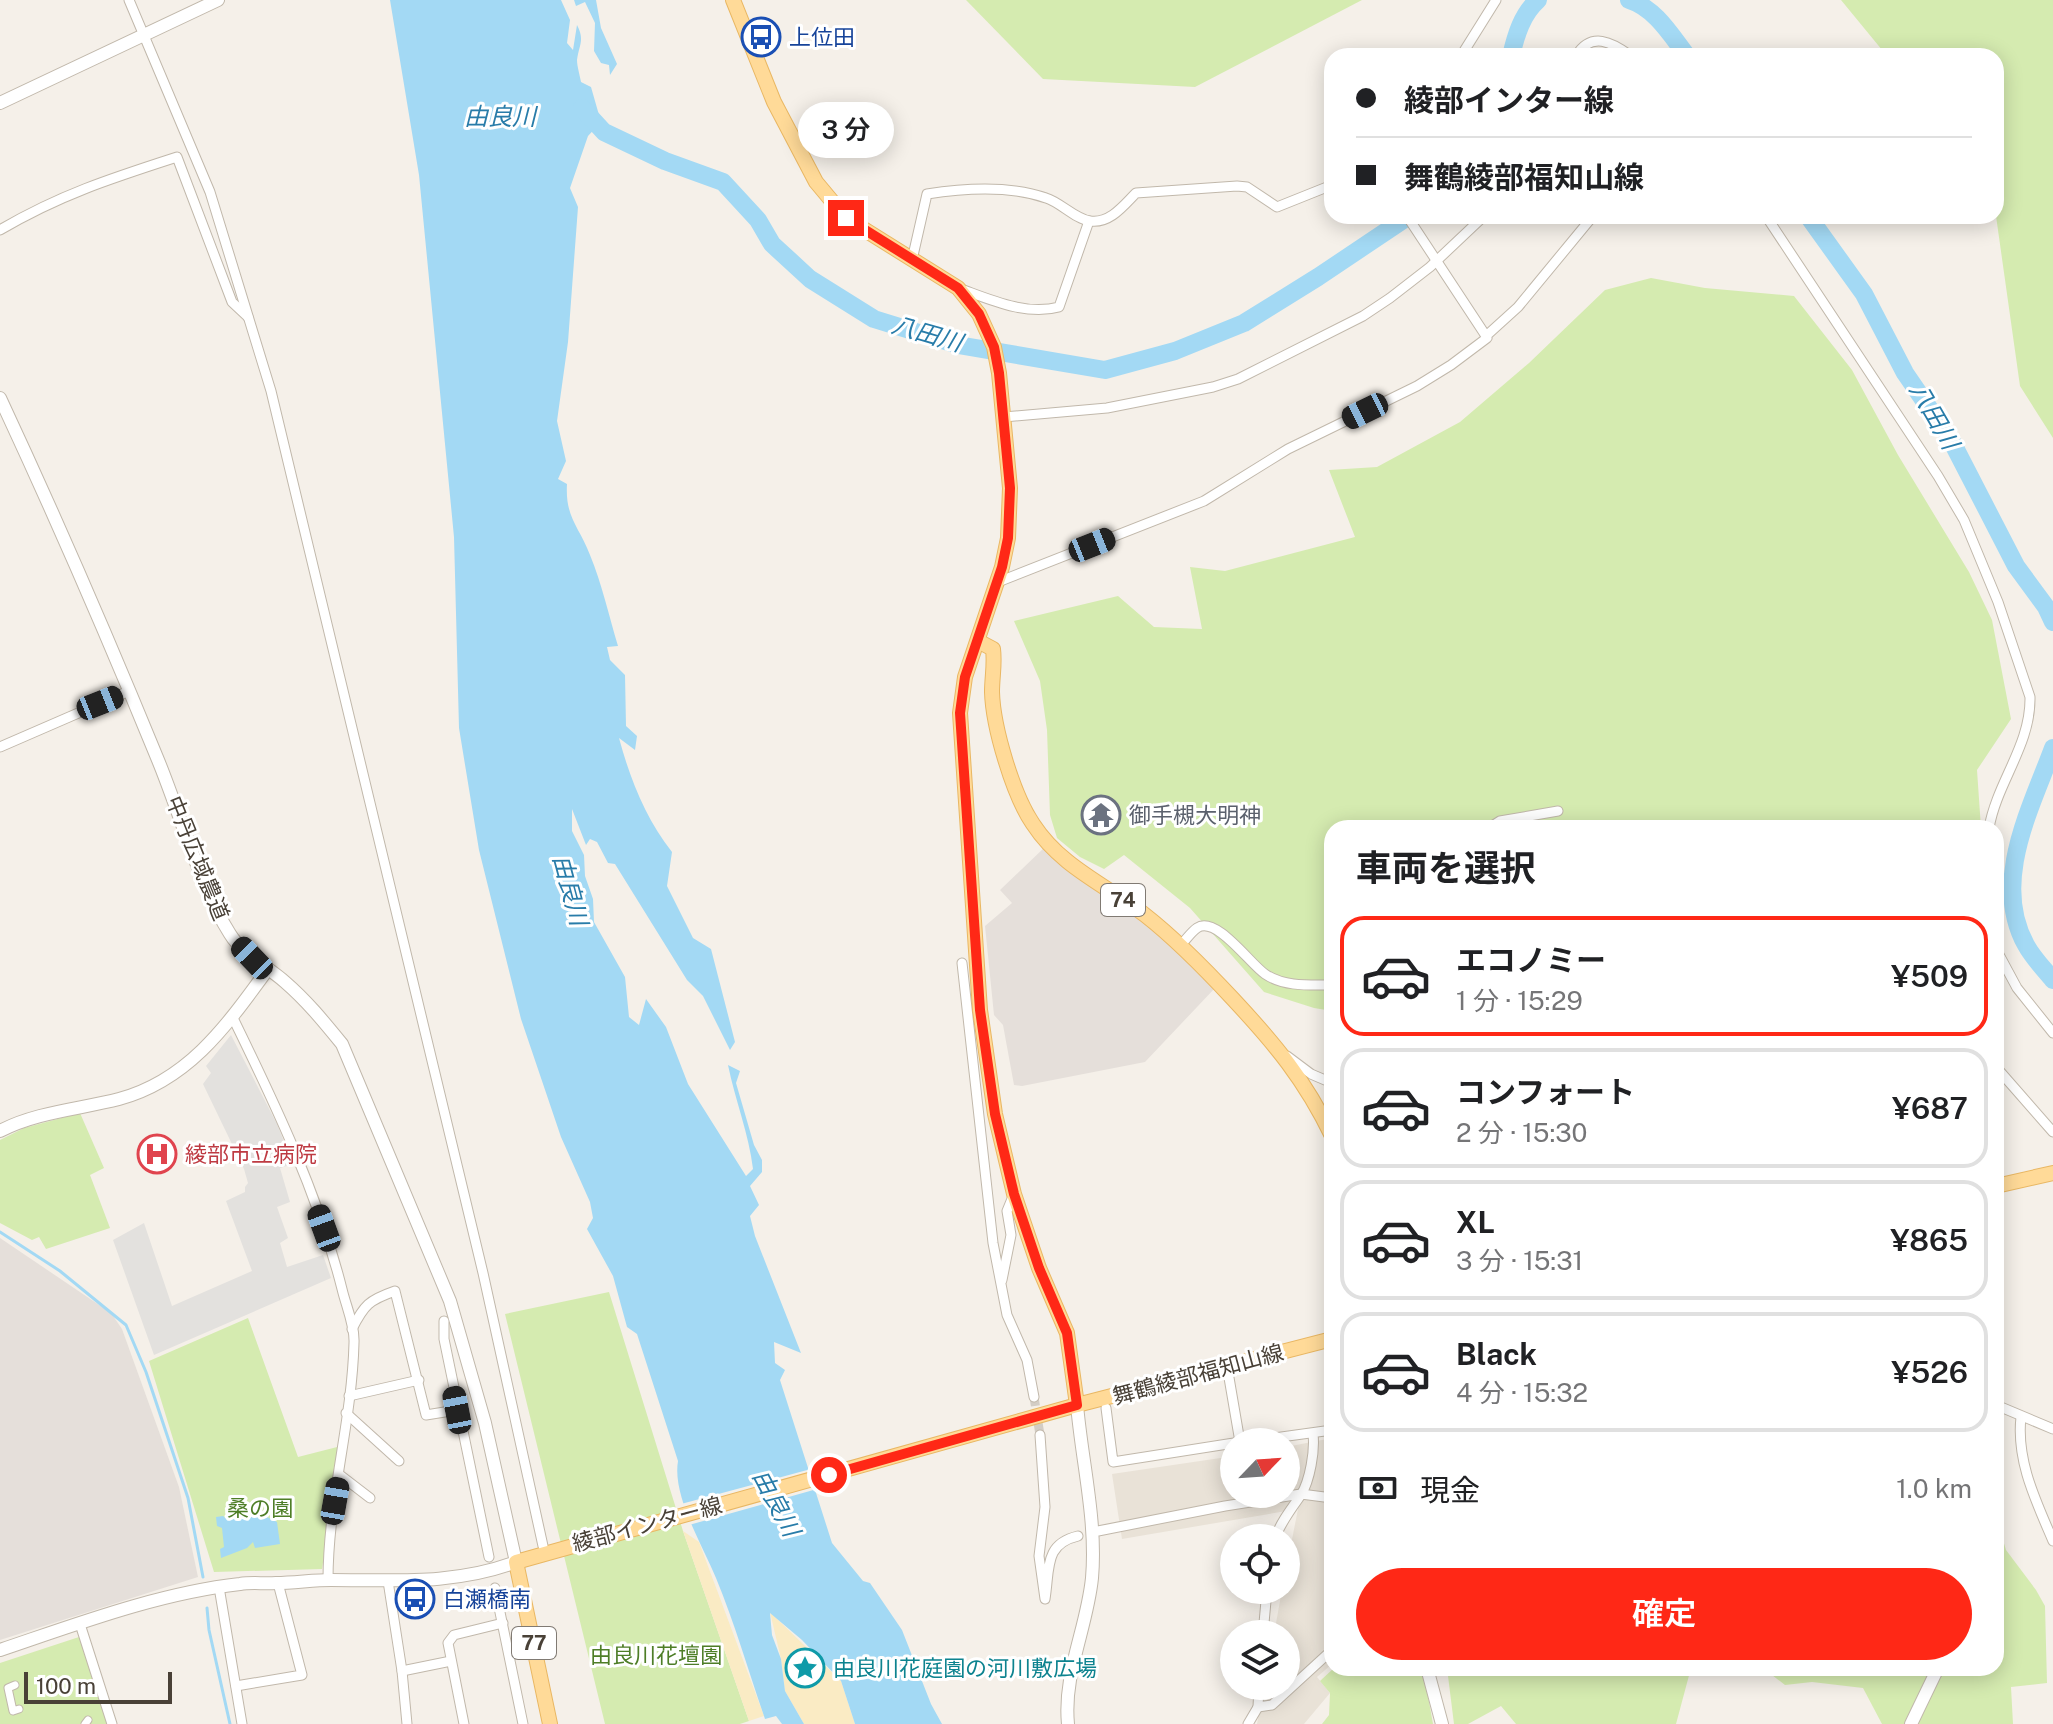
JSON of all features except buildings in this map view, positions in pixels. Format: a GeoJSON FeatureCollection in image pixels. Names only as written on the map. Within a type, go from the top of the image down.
{"type":"FeatureCollection","features":[{"type":"Feature","properties":{"kind":"main road"},"geometry":{"type":"LineString","coordinates":[[733,0],[774,102],[816,182],[846,218],[963,293],[987,329],[994,347],[1010,488],[1008,538],[998,582],[965,677],[960,713],[980,1010],[995,1114],[1014,1194],[1039,1268],[1067,1333],[1077,1405]]}},
{"type":"Feature","properties":{"kind":"main road","name":"74"},"geometry":{"type":"LineString","coordinates":[[978,641],[993,649],[992,692],[999,734],[1012,777],[1032,823],[1061,858],[1147,916],[1211,975],[1281,1052],[1324,1119]]}},
{"type":"Feature","properties":{"kind":"main road"},"geometry":{"type":"LineString","coordinates":[[2004,1184],[2053,1173]]}},
{"type":"Feature","properties":{"kind":"main road","name":"舞鶴綾部福知山線"},"geometry":{"type":"LineString","coordinates":[[1077,1405],[1324,1341]]}},
{"type":"Feature","properties":{"kind":"main road","name":"綾部インター線"},"geometry":{"type":"LineString","coordinates":[[516,1562],[548,1548],[1014,1425],[1077,1405]]}},
{"type":"Feature","properties":{"kind":"main road","name":"77"},"geometry":{"type":"LineString","coordinates":[[516,1562],[550,1724]]}},
{"type":"Feature","properties":{"kind":"street"},"geometry":{"type":"LineString","coordinates":[[129,0],[210,192],[283,437],[548,1548]]}},
{"type":"Feature","properties":{"kind":"street"},"geometry":{"type":"LineString","coordinates":[[0,103],[218,0]]}},
{"type":"Feature","properties":{"kind":"street"},"geometry":{"type":"LineString","coordinates":[[1466,48],[1496,0]]}},
{"type":"Feature","properties":{"kind":"street"},"geometry":{"type":"LineString","coordinates":[[1583,48],[1601,39],[1621,48]]}},
{"type":"Feature","properties":{"kind":"street"},"geometry":{"type":"LineString","coordinates":[[0,230],[51,201],[88,185],[177,157],[232,302],[250,319]]}},
{"type":"Feature","properties":{"kind":"street"},"geometry":{"type":"LineString","coordinates":[[912,260],[927,194],[959,189],[1011,191],[1048,198],[1089,221],[1115,214],[1136,193],[1237,186],[1247,187],[1277,207],[1324,188]]}},
{"type":"Feature","properties":{"kind":"street"},"geometry":{"type":"LineString","coordinates":[[963,293],[1005,305],[1059,307],[1089,221]]}},
{"type":"Feature","properties":{"kind":"street"},"geometry":{"type":"LineString","coordinates":[[1412,224],[1486,336]]}},
{"type":"Feature","properties":{"kind":"street"},"geometry":{"type":"LineString","coordinates":[[1004,417],[1107,408],[1213,387],[1238,379],[1363,316],[1390,298],[1475,224]]}},
{"type":"Feature","properties":{"kind":"street"},"geometry":{"type":"LineString","coordinates":[[998,582],[1204,501],[1288,449],[1417,386],[1487,338],[1518,307],[1586,224]]}},
{"type":"Feature","properties":{"kind":"street"},"geometry":{"type":"LineString","coordinates":[[1771,224],[1938,476],[1964,520],[1998,602],[2030,697],[2030,714],[2022,743],[1990,820]]}},
{"type":"Feature","properties":{"kind":"street","name":"中丹広域農道"},"geometry":{"type":"LineString","coordinates":[[0,398],[62,533],[230,936],[314,1008],[342,1044],[442,1279],[485,1423],[516,1562]]}},
{"type":"Feature","properties":{"kind":"street"},"geometry":{"type":"LineString","coordinates":[[0,747],[129,691]]}},
{"type":"Feature","properties":{"kind":"street"},"geometry":{"type":"LineString","coordinates":[[1506,820],[1558,811]]}},
{"type":"Feature","properties":{"kind":"street"},"geometry":{"type":"LineString","coordinates":[[1180,946],[1198,927],[1206,925],[1219,931],[1265,974],[1295,985],[1324,985]]}},
{"type":"Feature","properties":{"kind":"street"},"geometry":{"type":"LineString","coordinates":[[962,963],[993,1243],[1007,1315],[1027,1360],[1034,1397]]}},
{"type":"Feature","properties":{"kind":"street"},"geometry":{"type":"LineString","coordinates":[[2004,964],[2017,988],[2053,1033]]}},
{"type":"Feature","properties":{"kind":"street"},"geometry":{"type":"LineString","coordinates":[[0,1131],[33,1119],[120,1098],[166,1081],[192,1060],[233,1018],[268,969]]}},
{"type":"Feature","properties":{"kind":"street"},"geometry":{"type":"LineString","coordinates":[[233,1018],[283,1121],[309,1188],[331,1248],[354,1339],[340,1475],[331,1524],[328,1580]]}},
{"type":"Feature","properties":{"kind":"street"},"geometry":{"type":"LineString","coordinates":[[1281,1052],[1324,1080]]}},
{"type":"Feature","properties":{"kind":"street"},"geometry":{"type":"LineString","coordinates":[[2004,1076],[2053,1132]]}},
{"type":"Feature","properties":{"kind":"street"},"geometry":{"type":"LineString","coordinates":[[1001,1285],[1011,1235],[1007,1211],[1014,1194]]}},
{"type":"Feature","properties":{"kind":"street"},"geometry":{"type":"LineString","coordinates":[[352,1329],[363,1307],[376,1297],[395,1291],[426,1415],[457,1410]]}},
{"type":"Feature","properties":{"kind":"street"},"geometry":{"type":"LineString","coordinates":[[444,1321],[444,1339],[457,1410],[489,1557]]}},
{"type":"Feature","properties":{"kind":"street"},"geometry":{"type":"LineString","coordinates":[[1227,1366],[1240,1428]]}},
{"type":"Feature","properties":{"kind":"street"},"geometry":{"type":"LineString","coordinates":[[349,1396],[419,1380]]}},
{"type":"Feature","properties":{"kind":"street"},"geometry":{"type":"LineString","coordinates":[[1068,1724],[1066,1702],[1092,1577],[1086,1476],[1077,1405]]}},
{"type":"Feature","properties":{"kind":"street"},"geometry":{"type":"LineString","coordinates":[[1106,1408],[1113,1462],[1220,1445]]}},
{"type":"Feature","properties":{"kind":"street"},"geometry":{"type":"LineString","coordinates":[[2004,1409],[2053,1429]]}},
{"type":"Feature","properties":{"kind":"street"},"geometry":{"type":"LineString","coordinates":[[346,1413],[399,1461]]}},
{"type":"Feature","properties":{"kind":"street"},"geometry":{"type":"LineString","coordinates":[[2021,1417],[2019,1438],[2023,1465],[2053,1541]]}},
{"type":"Feature","properties":{"kind":"street"},"geometry":{"type":"LineString","coordinates":[[1300,1435],[1324,1432]]}},
{"type":"Feature","properties":{"kind":"street"},"geometry":{"type":"LineString","coordinates":[[1282,1524],[1293,1502],[1301,1494],[1315,1451],[1313,1434]]}},
{"type":"Feature","properties":{"kind":"street"},"geometry":{"type":"LineString","coordinates":[[1040,1435],[1045,1507],[1039,1556],[1045,1599],[1053,1550],[1061,1540],[1078,1536]]}},
{"type":"Feature","properties":{"kind":"street"},"geometry":{"type":"LineString","coordinates":[[340,1475],[370,1498]]}},
{"type":"Feature","properties":{"kind":"street"},"geometry":{"type":"LineString","coordinates":[[1098,1531],[1301,1494],[1324,1497]]}},
{"type":"Feature","properties":{"kind":"street"},"geometry":{"type":"LineString","coordinates":[[0,1650],[156,1601],[242,1583],[453,1579],[516,1562]]}},
{"type":"Feature","properties":{"kind":"street"},"geometry":{"type":"LineString","coordinates":[[388,1581],[407,1724]]}},
{"type":"Feature","properties":{"kind":"street"},"geometry":{"type":"LineString","coordinates":[[236,1686],[302,1675],[278,1583]]}},
{"type":"Feature","properties":{"kind":"street"},"geometry":{"type":"LineString","coordinates":[[219,1587],[242,1724]]}},
{"type":"Feature","properties":{"kind":"street"},"geometry":{"type":"LineString","coordinates":[[495,1588],[523,1724]]}},
{"type":"Feature","properties":{"kind":"street"},"geometry":{"type":"LineString","coordinates":[[464,1724],[448,1643],[454,1635],[503,1623]]}},
{"type":"Feature","properties":{"kind":"street"},"geometry":{"type":"LineString","coordinates":[[80,1624],[112,1724]]}},
{"type":"Feature","properties":{"kind":"street"},"geometry":{"type":"LineString","coordinates":[[1258,1707],[1272,1705],[1324,1657]]}},
{"type":"Feature","properties":{"kind":"street"},"geometry":{"type":"LineString","coordinates":[[402,1671],[451,1661]]}},
{"type":"Feature","properties":{"kind":"street"},"geometry":{"type":"LineString","coordinates":[[1429,1676],[1442,1724]]}},
{"type":"Feature","properties":{"kind":"street"},"geometry":{"type":"LineString","coordinates":[[1911,1724],[1934,1676]]}},
{"type":"Feature","properties":{"kind":"street"},"geometry":{"type":"LineString","coordinates":[[15,1685],[8,1688],[7,1693],[13,1711],[19,1709]]}},
{"type":"Feature","properties":{"kind":"street"},"geometry":{"type":"LineString","coordinates":[[1248,1724],[1258,1707],[1258,1700]]}},
{"type":"Feature","properties":{"kind":"shaded area"},"geometry":{"type":"Polygon","coordinates":[[[1046,846],[1140,916],[1215,988],[1145,1062],[1022,1086],[1014,1085],[1003,1025],[994,1015],[985,926],[1012,903],[1000,890],[1046,846]]]}},
{"type":"Feature","properties":{"kind":"shaded area"},"geometry":{"type":"Polygon","coordinates":[[[231,1035],[277,1124],[293,1164],[280,1168],[290,1202],[277,1207],[288,1238],[280,1243],[287,1267],[323,1255],[331,1278],[154,1355],[113,1240],[144,1223],[172,1306],[252,1271],[226,1201],[245,1192],[248,1183],[203,1084],[211,1073],[206,1066],[231,1035]]]}},
{"type":"Feature","properties":{"kind":"shaded area"},"geometry":{"type":"Polygon","coordinates":[[[0,1238],[111,1313],[122,1329],[179,1487],[198,1577],[0,1640],[0,1238]]]}},
{"type":"Feature","properties":{"kind":"shaded area"},"geometry":{"type":"Polygon","coordinates":[[[1324,1440],[1324,1671],[1317,1677],[1330,1693],[1304,1724],[1257,1724],[1261,1700],[1300,1700],[1300,1620],[1277,1620],[1279,1604],[1300,1604],[1300,1524],[1295,1524],[1298,1509],[1122,1539],[1112,1474],[1220,1458],[1220,1508],[1300,1508],[1300,1444],[1324,1440]]]}},
{"type":"Feature","properties":{"kind":"green space"},"geometry":{"type":"Polygon","coordinates":[[[966,0],[1362,0],[1195,87],[1043,79],[966,0]]]}},
{"type":"Feature","properties":{"kind":"green space"},"geometry":{"type":"Polygon","coordinates":[[[1841,0],[2053,0],[2053,438],[2020,386],[1997,224],[2004,224],[2004,48],[1880,48],[1841,0]]]}},
{"type":"Feature","properties":{"kind":"green space"},"geometry":{"type":"Polygon","coordinates":[[[1651,278],[1705,288],[1794,296],[1852,370],[1898,455],[1969,572],[1992,620],[2011,719],[1977,770],[1980,820],[1324,820],[1324,1010],[1264,992],[1190,908],[1124,855],[1104,869],[1080,857],[1057,838],[1050,815],[1047,730],[1040,681],[1014,621],[1118,596],[1154,627],[1202,629],[1190,567],[1225,571],[1355,537],[1329,470],[1377,467],[1460,422],[1529,363],[1605,290],[1651,278]]]}},
{"type":"Feature","properties":{"kind":"green space"},"geometry":{"type":"Polygon","coordinates":[[[80,1113],[104,1168],[90,1175],[110,1228],[46,1249],[39,1237],[32,1240],[0,1223],[0,1140],[24,1128],[80,1113]]]}},
{"type":"Feature","properties":{"kind":"green space","name":"由良川花壇園"},"geometry":{"type":"Polygon","coordinates":[[[609,1292],[683,1531],[749,1721],[740,1724],[605,1724],[505,1314],[609,1292]]]}},
{"type":"Feature","properties":{"kind":"green space","name":"桑の園"},"geometry":{"type":"Polygon","coordinates":[[[248,1318],[298,1457],[341,1446],[322,1569],[214,1572],[149,1361],[248,1318]]]}},
{"type":"Feature","properties":{"kind":"green space"},"geometry":{"type":"Polygon","coordinates":[[[2004,1543],[2045,1606],[2047,1683],[2011,1687],[2013,1724],[1882,1724],[1863,1688],[1812,1682],[1785,1685],[1773,1676],[2004,1676],[2004,1543]]]}},
{"type":"Feature","properties":{"kind":"green space"},"geometry":{"type":"Polygon","coordinates":[[[79,1637],[108,1724],[0,1724],[0,1663],[79,1637]]]}},
{"type":"Feature","properties":{"kind":"green space"},"geometry":{"type":"Polygon","coordinates":[[[1325,1676],[1424,1676],[1433,1724],[1322,1724],[1329,1715],[1330,1693],[1320,1681],[1325,1676]]]}},
{"type":"Feature","properties":{"kind":"green space"},"geometry":{"type":"Polygon","coordinates":[[[1448,1676],[1689,1676],[1676,1724],[1516,1724],[1501,1706],[1468,1724],[1454,1724],[1448,1676]]]}},
{"type":"Feature","properties":{"kind":"sand"},"geometry":{"type":"Polygon","coordinates":[[[683,1531],[699,1542],[764,1716],[749,1721],[683,1531]]]}},
{"type":"Feature","properties":{"kind":"sand","name":"由良川花庭園の河川敷広場"},"geometry":{"type":"Polygon","coordinates":[[[770,1612],[841,1681],[855,1724],[804,1724],[785,1691],[770,1612]]]}},
{"type":"Feature","properties":{"kind":"water","name":"由良川"},"geometry":{"type":"Polygon","coordinates":[[[390,0],[561,0],[570,20],[567,43],[573,50],[577,25],[581,35],[577,60],[581,82],[591,87],[601,122],[588,136],[570,188],[578,207],[568,342],[557,421],[566,461],[558,479],[567,484],[570,514],[590,555],[605,600],[618,646],[607,647],[610,660],[625,675],[626,726],[637,736],[635,750],[619,738],[623,753],[647,812],[672,852],[667,886],[693,938],[711,949],[735,1042],[730,1050],[703,996],[687,980],[615,864],[608,863],[597,842],[590,839],[586,845],[572,809],[572,831],[584,855],[585,876],[593,899],[594,922],[625,977],[629,1017],[639,1025],[646,999],[666,1027],[688,1084],[746,1176],[753,1169],[751,1156],[728,1065],[740,1071],[736,1083],[754,1145],[762,1160],[762,1172],[750,1186],[759,1205],[750,1216],[801,1353],[774,1342],[775,1363],[785,1370],[780,1380],[832,1543],[863,1581],[870,1583],[902,1630],[942,1724],[855,1724],[841,1681],[802,1640],[770,1613],[785,1691],[804,1724],[782,1724],[776,1716],[765,1719],[723,1595],[684,1505],[677,1475],[678,1461],[637,1334],[627,1327],[613,1276],[587,1229],[593,1218],[590,1202],[561,1137],[521,1019],[479,850],[459,728],[454,537],[419,175],[390,0]]]}},
{"type":"Feature","properties":{"kind":"water"},"geometry":{"type":"Polygon","coordinates":[[[574,0],[596,0],[601,28],[617,64],[610,75],[609,65],[601,63],[594,51],[595,23],[585,2],[576,6],[574,0]]]}},
{"type":"Feature","properties":{"kind":"water"},"geometry":{"type":"Polygon","coordinates":[[[251,1509],[264,1512],[277,1522],[280,1544],[255,1548],[253,1542],[247,1548],[221,1558],[220,1549],[224,1547],[222,1528],[217,1526],[216,1517],[233,1518],[236,1513],[247,1514],[251,1509]]]}},
{"type":"Feature","properties":{"kind":"pier"},"geometry":{"type":"Polygon","coordinates":[[[811,1469],[817,1489],[689,1525],[681,1504],[811,1469]]]}},
{"type":"Feature","properties":{"kind":"waterway","name":"八田川"},"geometry":{"type":"LineString","coordinates":[[1513,48],[1524,18],[1538,0]]}},
{"type":"Feature","properties":{"kind":"waterway","name":"八田川"},"geometry":{"type":"LineString","coordinates":[[1629,0],[1655,16],[1681,48]]}},
{"type":"Feature","properties":{"kind":"waterway","name":"八田川"},"geometry":{"type":"LineString","coordinates":[[582,108],[604,132],[665,161],[723,182],[758,220],[772,244],[810,279],[874,319],[958,345],[1105,370],[1175,351],[1244,323],[1397,224]]}},
{"type":"Feature","properties":{"kind":"waterway","name":"八田川"},"geometry":{"type":"LineString","coordinates":[[1814,224],[1864,294],[1905,373],[1951,440],[2016,566],[2046,607],[2053,622]]}},
{"type":"Feature","properties":{"kind":"waterway","name":"八田川"},"geometry":{"type":"LineString","coordinates":[[2053,748],[2018,845],[2012,896],[2016,921],[2026,945],[2053,980]]}},
{"type":"Feature","properties":{"kind":"waterway"},"geometry":{"type":"LineString","coordinates":[[0,1232],[60,1271],[126,1325],[146,1372],[188,1498],[203,1577]]}},
{"type":"Feature","properties":{"kind":"waterway"},"geometry":{"type":"LineString","coordinates":[[207,1608],[230,1724]]}},
{"type":"Feature","properties":{"kind":"tunnel"},"geometry":{"type":"LineString","coordinates":[[1034,1397],[1040,1435]]}},
{"type":"Feature","properties":{"kind":"place","name":"上位田"},"geometry":{"type":"Point","coordinates":[761,37]}},
{"type":"Feature","properties":{"kind":"place","name":"御手槻大明神"},"geometry":{"type":"Point","coordinates":[1101,815]}},
{"type":"Feature","properties":{"kind":"place","name":"綾部市立病院"},"geometry":{"type":"Point","coordinates":[157,1154]}},
{"type":"Feature","properties":{"kind":"place","name":"白瀬橋南"},"geometry":{"type":"Point","coordinates":[415,1599]}},
{"type":"Feature","properties":{"kind":"place","name":"由良川花庭園の河川敷広場"},"geometry":{"type":"Point","coordinates":[805,1668]}},
{"type":"Feature","properties":{"kind":"route"},"geometry":{"type":"LineString","coordinates":[[829,1475],[1077,1405],[1067,1333],[1039,1268],[1014,1194],[995,1114],[980,1010],[960,713],[965,677],[998,582],[1008,538],[1010,488],[996,357],[979,314],[958,288],[846,218]]}}]}
